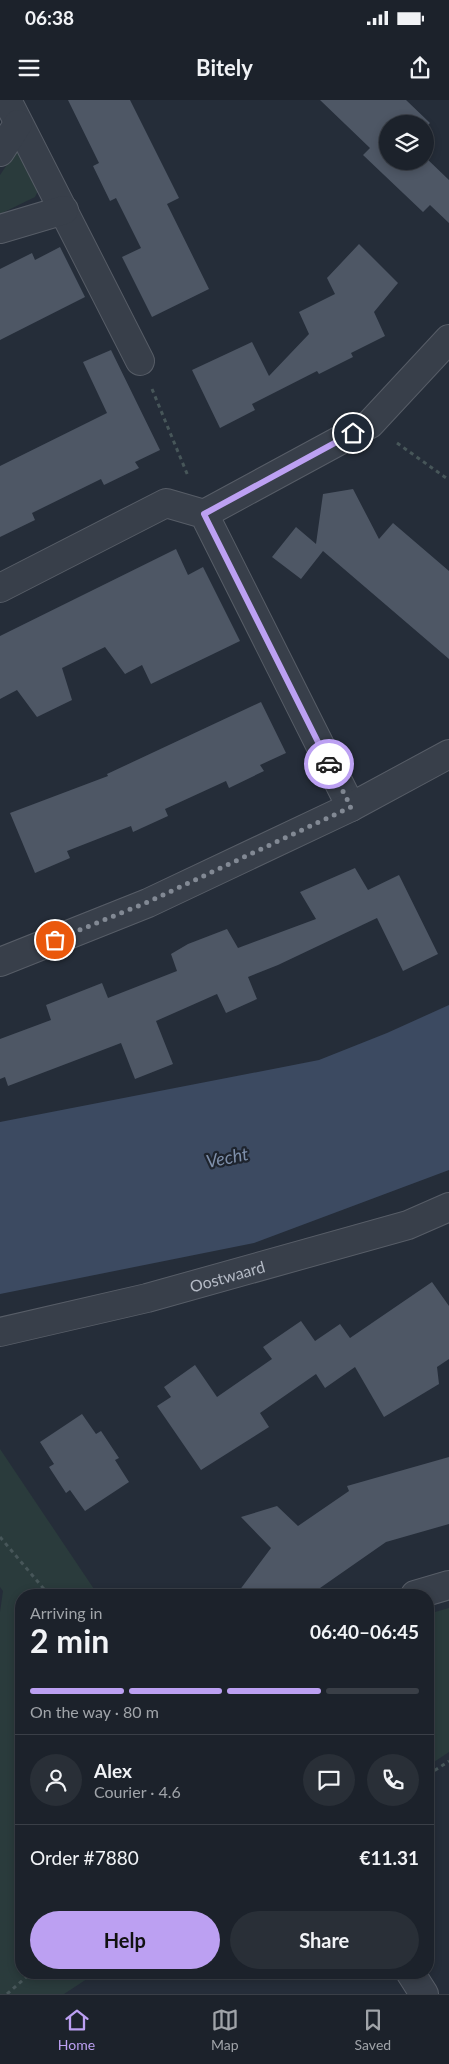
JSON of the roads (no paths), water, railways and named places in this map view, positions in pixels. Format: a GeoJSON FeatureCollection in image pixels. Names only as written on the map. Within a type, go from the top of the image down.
{"type":"FeatureCollection","features":[{"type":"Feature","properties":{"kind":"street"},"geometry":{"type":"LineString","coordinates":[[0,152],[13,112]]}},
{"type":"Feature","properties":{"kind":"street"},"geometry":{"type":"LineString","coordinates":[[13,112],[140,361]]}},
{"type":"Feature","properties":{"kind":"street"},"geometry":{"type":"LineString","coordinates":[[0,229],[64,210]]}},
{"type":"Feature","properties":{"kind":"street"},"geometry":{"type":"LineString","coordinates":[[0,588],[166,503],[204,514],[370,424],[449,339]]}},
{"type":"Feature","properties":{"kind":"street"},"geometry":{"type":"LineString","coordinates":[[204,514],[351,807]]}},
{"type":"Feature","properties":{"kind":"street"},"geometry":{"type":"LineString","coordinates":[[0,962],[148,902],[351,807],[449,754]]}},
{"type":"Feature","properties":{"kind":"street","name":"Oostwaard"},"geometry":{"type":"LineString","coordinates":[[0,1332],[147,1298],[408,1225],[449,1207]]}},
{"type":"Feature","properties":{"kind":"street"},"geometry":{"type":"LineString","coordinates":[[434,1589],[449,1585]]}},
{"type":"Feature","properties":{"kind":"street"},"geometry":{"type":"LineString","coordinates":[[414,1979],[424,1994]]}},
{"type":"Feature","properties":{"kind":"water","name":"Vecht"},"geometry":{"type":"Polygon","coordinates":[[[449,1005],[449,1170],[254,1243],[0,1294],[0,1122],[319,1060],[387,1033],[449,1005]]]}}]}
